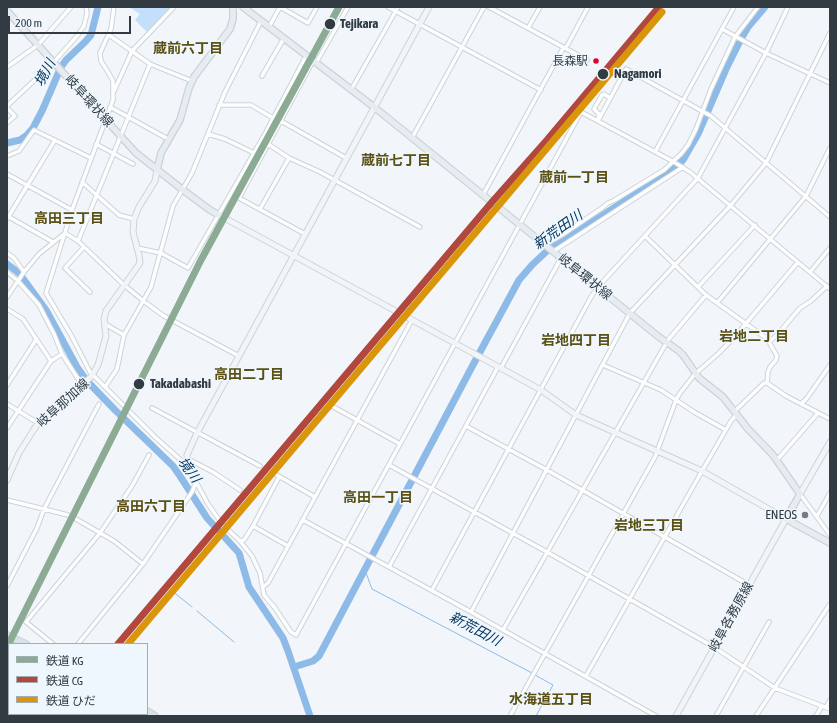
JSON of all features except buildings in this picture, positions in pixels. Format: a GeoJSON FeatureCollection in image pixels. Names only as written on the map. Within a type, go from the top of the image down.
{"type":"FeatureCollection","features":[{"type":"Feature","properties":{"kind":"highway"},"geometry":{"type":"LineString","coordinates":[[7,635],[24,643]]}},
{"type":"Feature","properties":{"kind":"main road"},"geometry":{"type":"LineString","coordinates":[[157,170],[161,153],[180,120],[192,81],[201,66],[230,28],[233,19],[233,7]]}},
{"type":"Feature","properties":{"kind":"main road","name":"岐阜環状線"},"geometry":{"type":"LineString","coordinates":[[243,7],[374,107],[684,355],[698,378],[723,397],[748,429],[777,460],[800,494]]}},
{"type":"Feature","properties":{"kind":"main road","name":"岐阜環状線"},"geometry":{"type":"LineString","coordinates":[[8,13],[136,152],[183,190],[219,215]]}},
{"type":"Feature","properties":{"kind":"main road"},"geometry":{"type":"LineString","coordinates":[[800,494],[786,519],[830,543]]}},
{"type":"Feature","properties":{"kind":"street"},"geometry":{"type":"LineString","coordinates":[[7,67],[38,45],[71,7]]}},
{"type":"Feature","properties":{"kind":"street"},"geometry":{"type":"LineString","coordinates":[[7,123],[15,116],[7,107],[54,63],[84,26],[87,14],[86,7]]}},
{"type":"Feature","properties":{"kind":"street"},"geometry":{"type":"LineString","coordinates":[[114,7],[112,29],[100,53],[101,61],[113,81],[114,92]]}},
{"type":"Feature","properties":{"kind":"street"},"geometry":{"type":"LineString","coordinates":[[174,7],[132,51],[114,92],[110,108],[72,210],[46,293],[71,335],[92,376],[182,462],[223,525],[240,541],[252,556],[260,573],[264,595],[275,608],[291,632],[296,635],[581,112],[682,166],[829,287],[800,308],[778,334],[769,342]]}},
{"type":"Feature","properties":{"kind":"street"},"geometry":{"type":"LineString","coordinates":[[269,28],[280,7],[308,23],[317,7]]}},
{"type":"Feature","properties":{"kind":"street"},"geometry":{"type":"LineString","coordinates":[[305,234],[239,198],[280,121],[348,7]]}},
{"type":"Feature","properties":{"kind":"street"},"geometry":{"type":"LineString","coordinates":[[388,7],[397,9],[420,24],[541,90]]}},
{"type":"Feature","properties":{"kind":"street"},"geometry":{"type":"LineString","coordinates":[[79,643],[144,564],[196,484],[188,458],[197,433],[429,7]]}},
{"type":"Feature","properties":{"kind":"street"},"geometry":{"type":"LineString","coordinates":[[412,138],[484,7]]}},
{"type":"Feature","properties":{"kind":"street"},"geometry":{"type":"LineString","coordinates":[[489,7],[587,60]]}},
{"type":"Feature","properties":{"kind":"street"},"geometry":{"type":"LineString","coordinates":[[528,28],[540,7]]}},
{"type":"Feature","properties":{"kind":"street"},"geometry":{"type":"LineString","coordinates":[[483,195],[588,7]]}},
{"type":"Feature","properties":{"kind":"street"},"geometry":{"type":"LineString","coordinates":[[655,152],[734,7]]}},
{"type":"Feature","properties":{"kind":"street"},"geometry":{"type":"LineString","coordinates":[[546,244],[596,212],[608,202],[613,201],[664,170],[674,162],[688,145],[696,129],[702,111],[736,37],[758,7]]}},
{"type":"Feature","properties":{"kind":"street"},"geometry":{"type":"LineString","coordinates":[[432,590],[598,287],[698,178],[766,53],[788,7]]}},
{"type":"Feature","properties":{"kind":"street"},"geometry":{"type":"LineString","coordinates":[[351,90],[397,9]]}},
{"type":"Feature","properties":{"kind":"street"},"geometry":{"type":"LineString","coordinates":[[105,387],[116,369],[124,335],[151,288],[173,206],[192,173],[219,105],[260,21]]}},
{"type":"Feature","properties":{"kind":"street"},"geometry":{"type":"LineString","coordinates":[[722,29],[766,53],[830,83]]}},
{"type":"Feature","properties":{"kind":"street"},"geometry":{"type":"LineString","coordinates":[[471,612],[630,313],[731,205],[766,163],[830,33]]}},
{"type":"Feature","properties":{"kind":"street"},"geometry":{"type":"LineString","coordinates":[[109,35],[150,64],[192,81]]}},
{"type":"Feature","properties":{"kind":"street"},"geometry":{"type":"LineString","coordinates":[[262,76],[284,38]]}},
{"type":"Feature","properties":{"kind":"street"},"geometry":{"type":"LineString","coordinates":[[137,248],[161,253],[188,268],[254,153],[306,56]]}},
{"type":"Feature","properties":{"kind":"street"},"geometry":{"type":"LineString","coordinates":[[78,241],[150,64]]}},
{"type":"Feature","properties":{"kind":"street"},"geometry":{"type":"LineString","coordinates":[[598,120],[626,69],[711,116],[830,217]]}},
{"type":"Feature","properties":{"kind":"street"},"geometry":{"type":"LineString","coordinates":[[598,120],[599,114],[594,109],[602,95],[604,94],[610,98]]}},
{"type":"Feature","properties":{"kind":"street"},"geometry":{"type":"LineString","coordinates":[[219,105],[250,105],[273,118]]}},
{"type":"Feature","properties":{"kind":"street"},"geometry":{"type":"LineString","coordinates":[[110,108],[168,139]]}},
{"type":"Feature","properties":{"kind":"street"},"geometry":{"type":"LineString","coordinates":[[280,121],[346,158]]}},
{"type":"Feature","properties":{"kind":"street"},"geometry":{"type":"LineString","coordinates":[[7,156],[19,151],[34,130],[91,158]]}},
{"type":"Feature","properties":{"kind":"street"},"geometry":{"type":"LineString","coordinates":[[208,134],[225,139],[254,153]]}},
{"type":"Feature","properties":{"kind":"street"},"geometry":{"type":"LineString","coordinates":[[53,242],[8,218],[55,140]]}},
{"type":"Feature","properties":{"kind":"street"},"geometry":{"type":"LineString","coordinates":[[96,144],[133,164]]}},
{"type":"Feature","properties":{"kind":"street"},"geometry":{"type":"LineString","coordinates":[[268,144],[289,158],[334,180],[420,227]]}},
{"type":"Feature","properties":{"kind":"street"},"geometry":{"type":"LineString","coordinates":[[717,303],[806,196],[830,148]]}},
{"type":"Feature","properties":{"kind":"street"},"geometry":{"type":"LineString","coordinates":[[260,209],[289,158]]}},
{"type":"Feature","properties":{"kind":"street"},"geometry":{"type":"LineString","coordinates":[[554,251],[682,166]]}},
{"type":"Feature","properties":{"kind":"street","name":"岐阜那加線"},"geometry":{"type":"LineString","coordinates":[[7,480],[13,464],[38,423],[83,385],[92,376],[98,366],[106,336],[106,311],[140,263],[134,232],[134,219],[139,207],[155,181],[157,170]]}},
{"type":"Feature","properties":{"kind":"street"},"geometry":{"type":"LineString","coordinates":[[7,174],[72,210]]}},
{"type":"Feature","properties":{"kind":"street"},"geometry":{"type":"LineString","coordinates":[[82,182],[119,215],[134,219]]}},
{"type":"Feature","properties":{"kind":"street"},"geometry":{"type":"LineString","coordinates":[[219,215],[541,390],[576,415],[702,471],[786,519]]}},
{"type":"Feature","properties":{"kind":"street"},"geometry":{"type":"LineString","coordinates":[[698,287],[755,226]]}},
{"type":"Feature","properties":{"kind":"street"},"geometry":{"type":"LineString","coordinates":[[65,233],[78,241],[124,285],[164,316],[239,356]]}},
{"type":"Feature","properties":{"kind":"street"},"geometry":{"type":"LineString","coordinates":[[7,297],[24,272],[39,254],[65,233]]}},
{"type":"Feature","properties":{"kind":"street"},"geometry":{"type":"LineString","coordinates":[[645,236],[706,295],[746,323],[769,342],[777,356],[776,360],[770,367],[767,383]]}},
{"type":"Feature","properties":{"kind":"street"},"geometry":{"type":"LineString","coordinates":[[84,247],[65,268],[90,292]]}},
{"type":"Feature","properties":{"kind":"street"},"geometry":{"type":"LineString","coordinates":[[810,272],[830,248]]}},
{"type":"Feature","properties":{"kind":"street"},"geometry":{"type":"LineString","coordinates":[[7,252],[14,258],[24,272]]}},
{"type":"Feature","properties":{"kind":"street"},"geometry":{"type":"LineString","coordinates":[[389,567],[466,426],[561,258]]}},
{"type":"Feature","properties":{"kind":"street"},"geometry":{"type":"LineString","coordinates":[[510,716],[658,452],[676,400],[695,374],[719,353],[798,262]]}},
{"type":"Feature","properties":{"kind":"street"},"geometry":{"type":"LineString","coordinates":[[7,272],[18,281],[39,305],[54,334],[62,354],[83,385]]}},
{"type":"Feature","properties":{"kind":"street"},"geometry":{"type":"LineString","coordinates":[[503,630],[666,342],[706,295]]}},
{"type":"Feature","properties":{"kind":"street"},"geometry":{"type":"LineString","coordinates":[[7,309],[22,319],[51,361]]}},
{"type":"Feature","properties":{"kind":"street"},"geometry":{"type":"LineString","coordinates":[[263,587],[268,583],[412,320]]}},
{"type":"Feature","properties":{"kind":"street"},"geometry":{"type":"LineString","coordinates":[[105,324],[124,335]]}},
{"type":"Feature","properties":{"kind":"street"},"geometry":{"type":"LineString","coordinates":[[7,385],[36,340]]}},
{"type":"Feature","properties":{"kind":"street"},"geometry":{"type":"LineString","coordinates":[[7,428],[51,361],[62,354]]}},
{"type":"Feature","properties":{"kind":"street"},"geometry":{"type":"LineString","coordinates":[[603,364],[662,390],[726,430]]}},
{"type":"Feature","properties":{"kind":"street"},"geometry":{"type":"LineString","coordinates":[[801,404],[807,398],[830,365]]}},
{"type":"Feature","properties":{"kind":"street"},"geometry":{"type":"LineString","coordinates":[[586,676],[736,413],[764,383],[767,383]]}},
{"type":"Feature","properties":{"kind":"street"},"geometry":{"type":"LineString","coordinates":[[767,383],[786,396],[830,419]]}},
{"type":"Feature","properties":{"kind":"street"},"geometry":{"type":"LineString","coordinates":[[7,404],[38,423]]}},
{"type":"Feature","properties":{"kind":"street"},"geometry":{"type":"LineString","coordinates":[[7,586],[37,528],[44,509],[99,404]]}},
{"type":"Feature","properties":{"kind":"street"},"geometry":{"type":"LineString","coordinates":[[315,497],[279,477],[275,474],[275,471],[330,406],[400,444]]}},
{"type":"Feature","properties":{"kind":"street"},"geometry":{"type":"LineString","coordinates":[[152,408],[260,466]]}},
{"type":"Feature","properties":{"kind":"street"},"geometry":{"type":"LineString","coordinates":[[777,460],[818,413]]}},
{"type":"Feature","properties":{"kind":"street"},"geometry":{"type":"LineString","coordinates":[[466,426],[624,513],[749,585]]}},
{"type":"Feature","properties":{"kind":"street"},"geometry":{"type":"LineString","coordinates":[[830,442],[800,494],[830,535]]}},
{"type":"Feature","properties":{"kind":"street"},"geometry":{"type":"LineString","coordinates":[[51,643],[26,622],[100,533],[132,486],[149,455]]}},
{"type":"Feature","properties":{"kind":"street"},"geometry":{"type":"LineString","coordinates":[[188,458],[240,490]]}},
{"type":"Feature","properties":{"kind":"street"},"geometry":{"type":"LineString","coordinates":[[389,465],[589,575],[714,646],[775,688],[826,707]]}},
{"type":"Feature","properties":{"kind":"street"},"geometry":{"type":"LineString","coordinates":[[240,541],[244,540],[253,526],[279,477]]}},
{"type":"Feature","properties":{"kind":"street"},"geometry":{"type":"LineString","coordinates":[[817,516],[830,493]]}},
{"type":"Feature","properties":{"kind":"street"},"geometry":{"type":"LineString","coordinates":[[7,500],[68,515]]}},
{"type":"Feature","properties":{"kind":"street"},"geometry":{"type":"LineString","coordinates":[[76,519],[126,550],[144,564]]}},
{"type":"Feature","properties":{"kind":"street","name":"岐阜各務原線"},"geometry":{"type":"LineString","coordinates":[[676,716],[786,519]]}},
{"type":"Feature","properties":{"kind":"street"},"geometry":{"type":"LineString","coordinates":[[302,520],[432,590],[656,716]]}},
{"type":"Feature","properties":{"kind":"street"},"geometry":{"type":"LineString","coordinates":[[253,526],[288,546]]}},
{"type":"Feature","properties":{"kind":"street"},"geometry":{"type":"LineString","coordinates":[[756,716],[830,604]]}},
{"type":"Feature","properties":{"kind":"street"},"geometry":{"type":"LineString","coordinates":[[716,716],[769,622]]}},
{"type":"Feature","properties":{"kind":"street"},"geometry":{"type":"LineString","coordinates":[[816,716],[826,707],[830,700]]}},
{"type":"Feature","properties":{"kind":"shaded area"},"geometry":{"type":"Polygon","coordinates":[[[129,7],[174,7],[149,34],[135,20],[140,14],[129,7]]]}},
{"type":"Feature","properties":{"kind":"waterway","name":"境川"},"geometry":{"type":"LineString","coordinates":[[7,143],[20,140],[33,128],[61,67],[91,35],[98,7]]}},
{"type":"Feature","properties":{"kind":"waterway","name":"新荒田川"},"geometry":{"type":"LineString","coordinates":[[294,667],[313,661],[319,656],[519,280],[547,251],[670,172],[683,160],[698,134],[726,69],[741,39],[748,27],[765,7]]}},
{"type":"Feature","properties":{"kind":"waterway","name":"境川"},"geometry":{"type":"LineString","coordinates":[[7,264],[19,273],[46,310],[77,367],[87,381],[173,466],[207,518],[239,553],[249,587],[283,638],[310,716]]}},
{"type":"Feature","properties":{"kind":"waterway"},"geometry":{"type":"LineString","coordinates":[[202,433],[239,452]]}},
{"type":"Feature","properties":{"kind":"waterway"},"geometry":{"type":"LineString","coordinates":[[244,455],[259,463]]}},
{"type":"Feature","properties":{"kind":"waterway","name":"新荒田川"},"geometry":{"type":"LineString","coordinates":[[365,570],[372,589],[532,673]]}},
{"type":"Feature","properties":{"kind":"waterway"},"geometry":{"type":"LineString","coordinates":[[171,590],[192,607]]}},
{"type":"Feature","properties":{"kind":"waterway"},"geometry":{"type":"LineString","coordinates":[[197,611],[234,642]]}},
{"type":"Feature","properties":{"kind":"waterway","name":"新荒田川"},"geometry":{"type":"LineString","coordinates":[[535,675],[553,685],[536,716]]}},
{"type":"Feature","properties":{"kind":"rail line","name":"KG"},"geometry":{"type":"LineString","coordinates":[[9,643],[201,260],[339,7]]}},
{"type":"Feature","properties":{"kind":"rail line","name":"CG"},"geometry":{"type":"LineString","coordinates":[[119,643],[659,7]]}},
{"type":"Feature","properties":{"kind":"rail line","name":"ひだ"},"geometry":{"type":"LineString","coordinates":[[129,643],[662,12]]}},
{"type":"Feature","properties":{"kind":"place","name":"Tejikara"},"geometry":{"type":"Point","coordinates":[330,24]}},
{"type":"Feature","properties":{"kind":"place","name":"長森駅"},"geometry":{"type":"Point","coordinates":[596,61]}},
{"type":"Feature","properties":{"kind":"place","name":"Nagamori"},"geometry":{"type":"Point","coordinates":[603,74]}},
{"type":"Feature","properties":{"kind":"place","name":"Takadabashi"},"geometry":{"type":"Point","coordinates":[139,384]}},
{"type":"Feature","properties":{"kind":"place","name":"ENEOS"},"geometry":{"type":"Point","coordinates":[805,515]}},
{"type":"Feature","properties":{"kind":"district","name":"蔵前六丁目"},"geometry":{"type":"Point","coordinates":[188,49]}},
{"type":"Feature","properties":{"kind":"district","name":"蔵前七丁目"},"geometry":{"type":"Point","coordinates":[396,161]}},
{"type":"Feature","properties":{"kind":"district","name":"蔵前一丁目"},"geometry":{"type":"Point","coordinates":[574,178]}},
{"type":"Feature","properties":{"kind":"district","name":"高田三丁目"},"geometry":{"type":"Point","coordinates":[69,219]}},
{"type":"Feature","properties":{"kind":"district","name":"岩地二丁目"},"geometry":{"type":"Point","coordinates":[754,337]}},
{"type":"Feature","properties":{"kind":"district","name":"岩地四丁目"},"geometry":{"type":"Point","coordinates":[576,341]}},
{"type":"Feature","properties":{"kind":"district","name":"高田二丁目"},"geometry":{"type":"Point","coordinates":[249,375]}},
{"type":"Feature","properties":{"kind":"district","name":"高田一丁目"},"geometry":{"type":"Point","coordinates":[378,498]}},
{"type":"Feature","properties":{"kind":"district","name":"高田六丁目"},"geometry":{"type":"Point","coordinates":[151,507]}},
{"type":"Feature","properties":{"kind":"district","name":"岩地三丁目"},"geometry":{"type":"Point","coordinates":[649,526]}},
{"type":"Feature","properties":{"kind":"district","name":"水海道五丁目"},"geometry":{"type":"Point","coordinates":[551,700]}}]}
